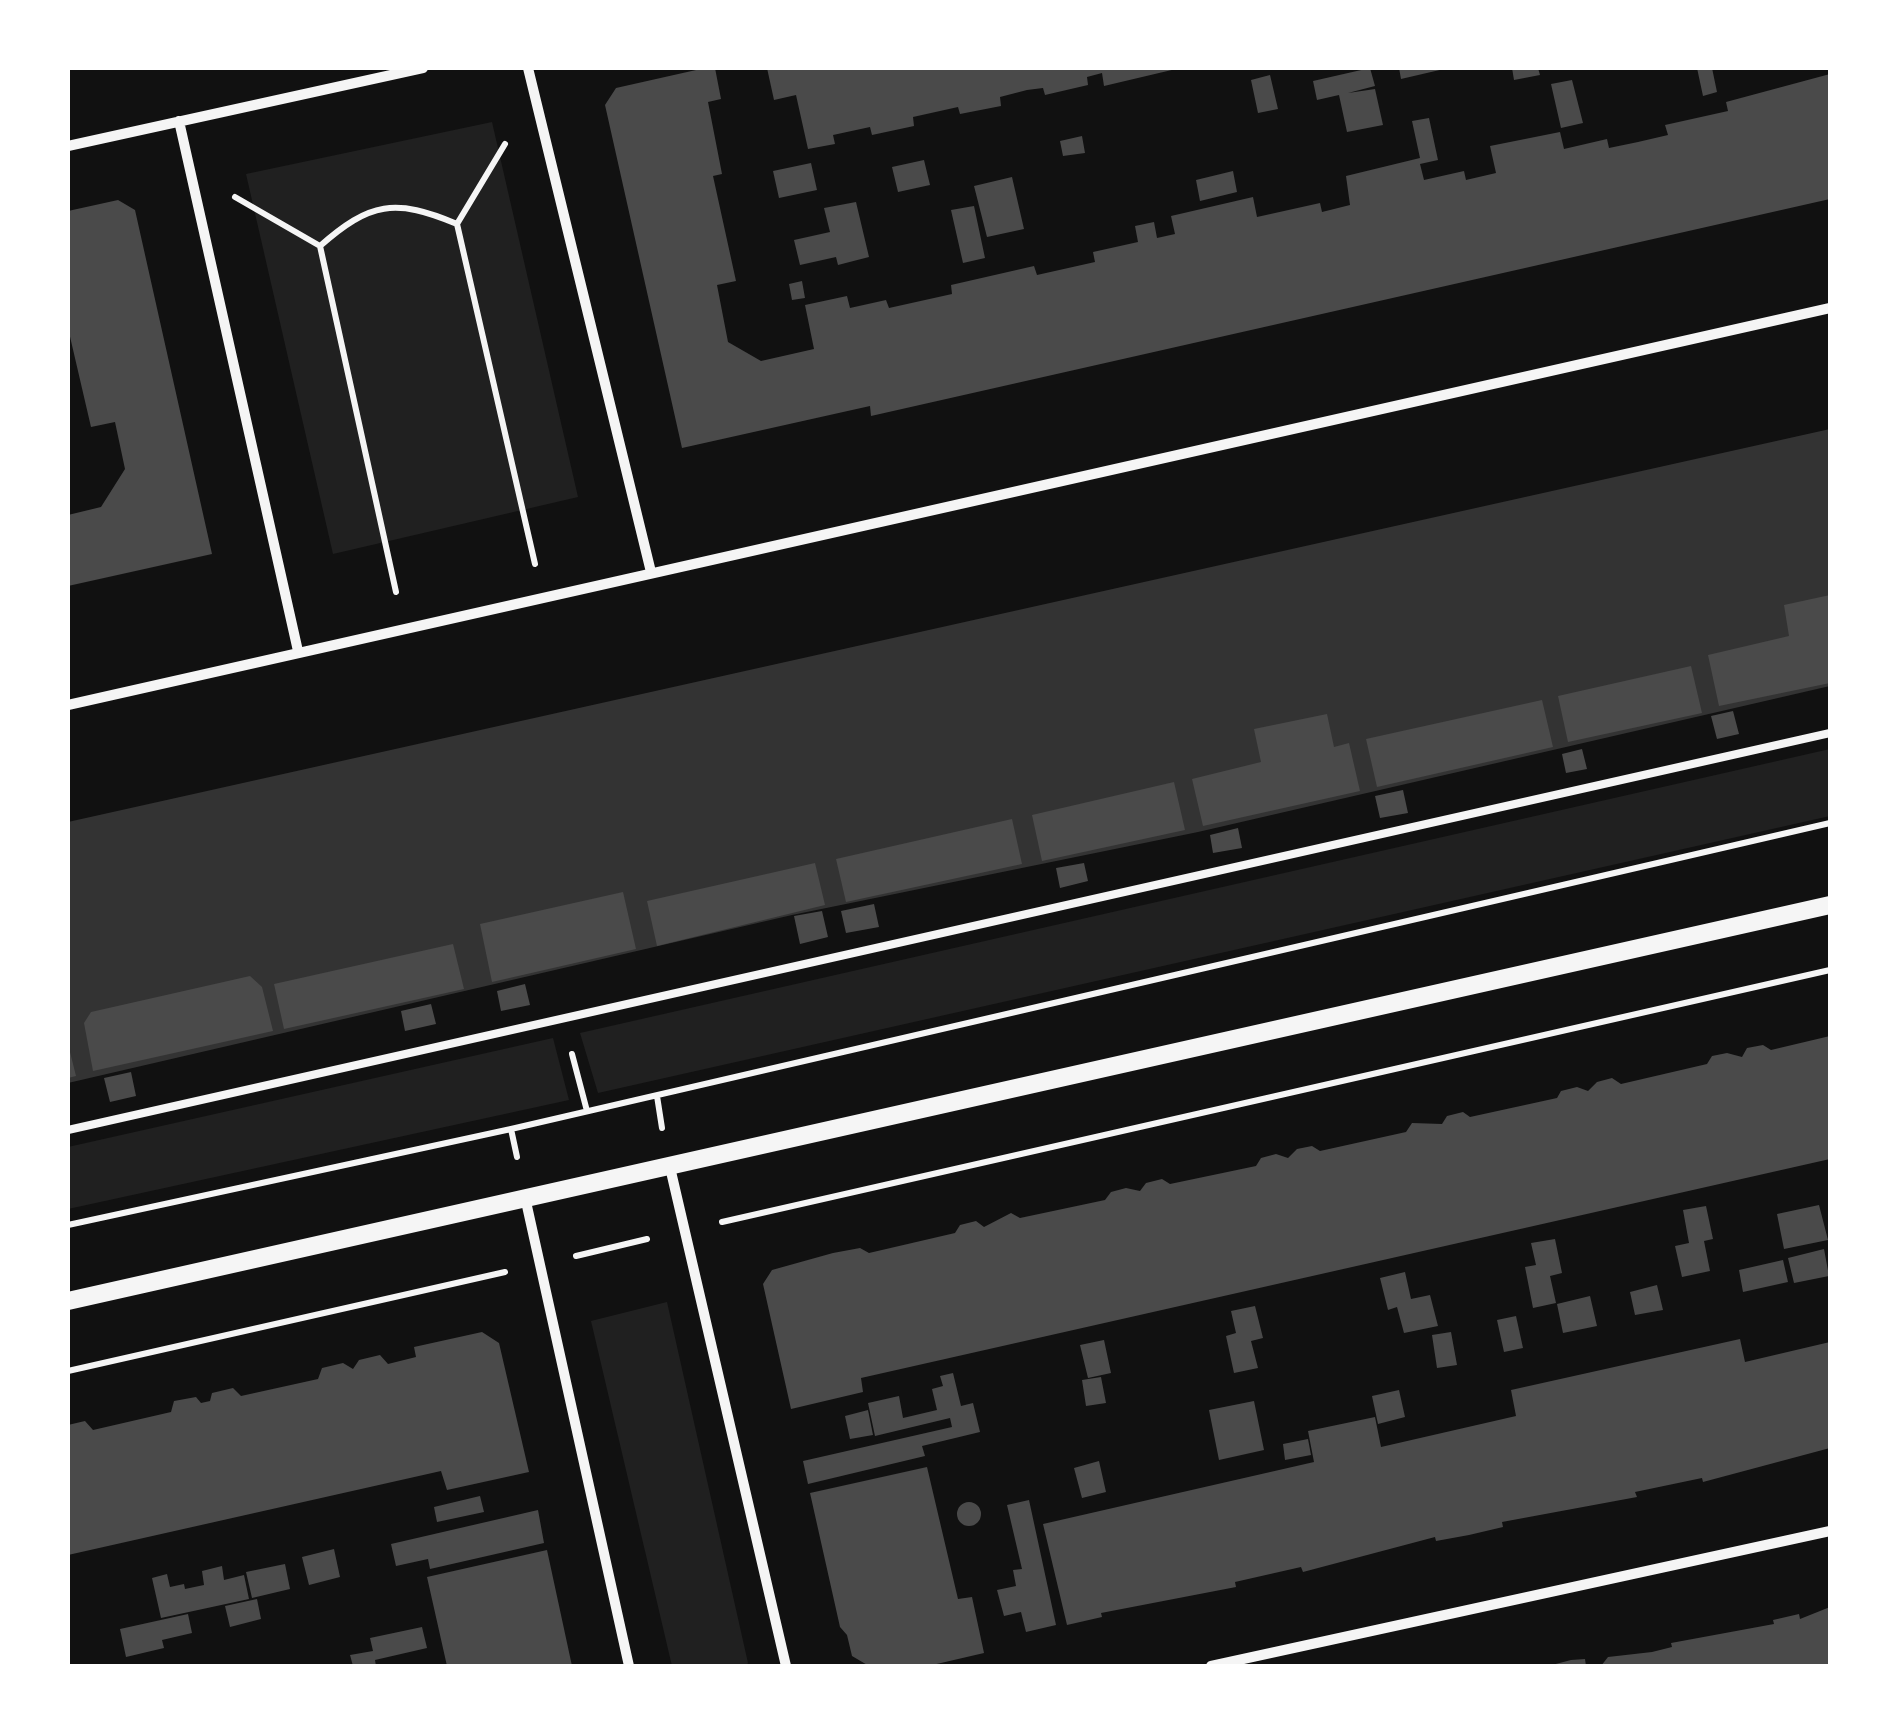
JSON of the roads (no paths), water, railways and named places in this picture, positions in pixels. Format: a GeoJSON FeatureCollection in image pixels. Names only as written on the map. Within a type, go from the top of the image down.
{"type":"FeatureCollection","features":[{"type":"Feature","properties":{"kind":"street"},"geometry":{"type":"LineString","coordinates":[[68,146],[424,68]]}},
{"type":"Feature","properties":{"kind":"street"},"geometry":{"type":"LineString","coordinates":[[528,68],[652,572]]}},
{"type":"Feature","properties":{"kind":"street"},"geometry":{"type":"LineString","coordinates":[[179,121],[298,651]]}},
{"type":"Feature","properties":{"kind":"street"},"geometry":{"type":"LineString","coordinates":[[68,705],[1830,308]]}},
{"type":"Feature","properties":{"kind":"street"},"geometry":{"type":"LineString","coordinates":[[68,1302],[669,1163],[1830,904]]}},
{"type":"Feature","properties":{"kind":"street"},"geometry":{"type":"LineString","coordinates":[[669,1163],[688,1230],[786,1666]]}},
{"type":"Feature","properties":{"kind":"street"},"geometry":{"type":"LineString","coordinates":[[524,1198],[536,1266],[629,1666]]}},
{"type":"Feature","properties":{"kind":"street"},"geometry":{"type":"LineString","coordinates":[[1211,1666],[1830,1531]]}},
{"type":"Feature","properties":{"kind":"lane"},"geometry":{"type":"LineString","coordinates":[[68,1130],[1830,733]]}}]}
